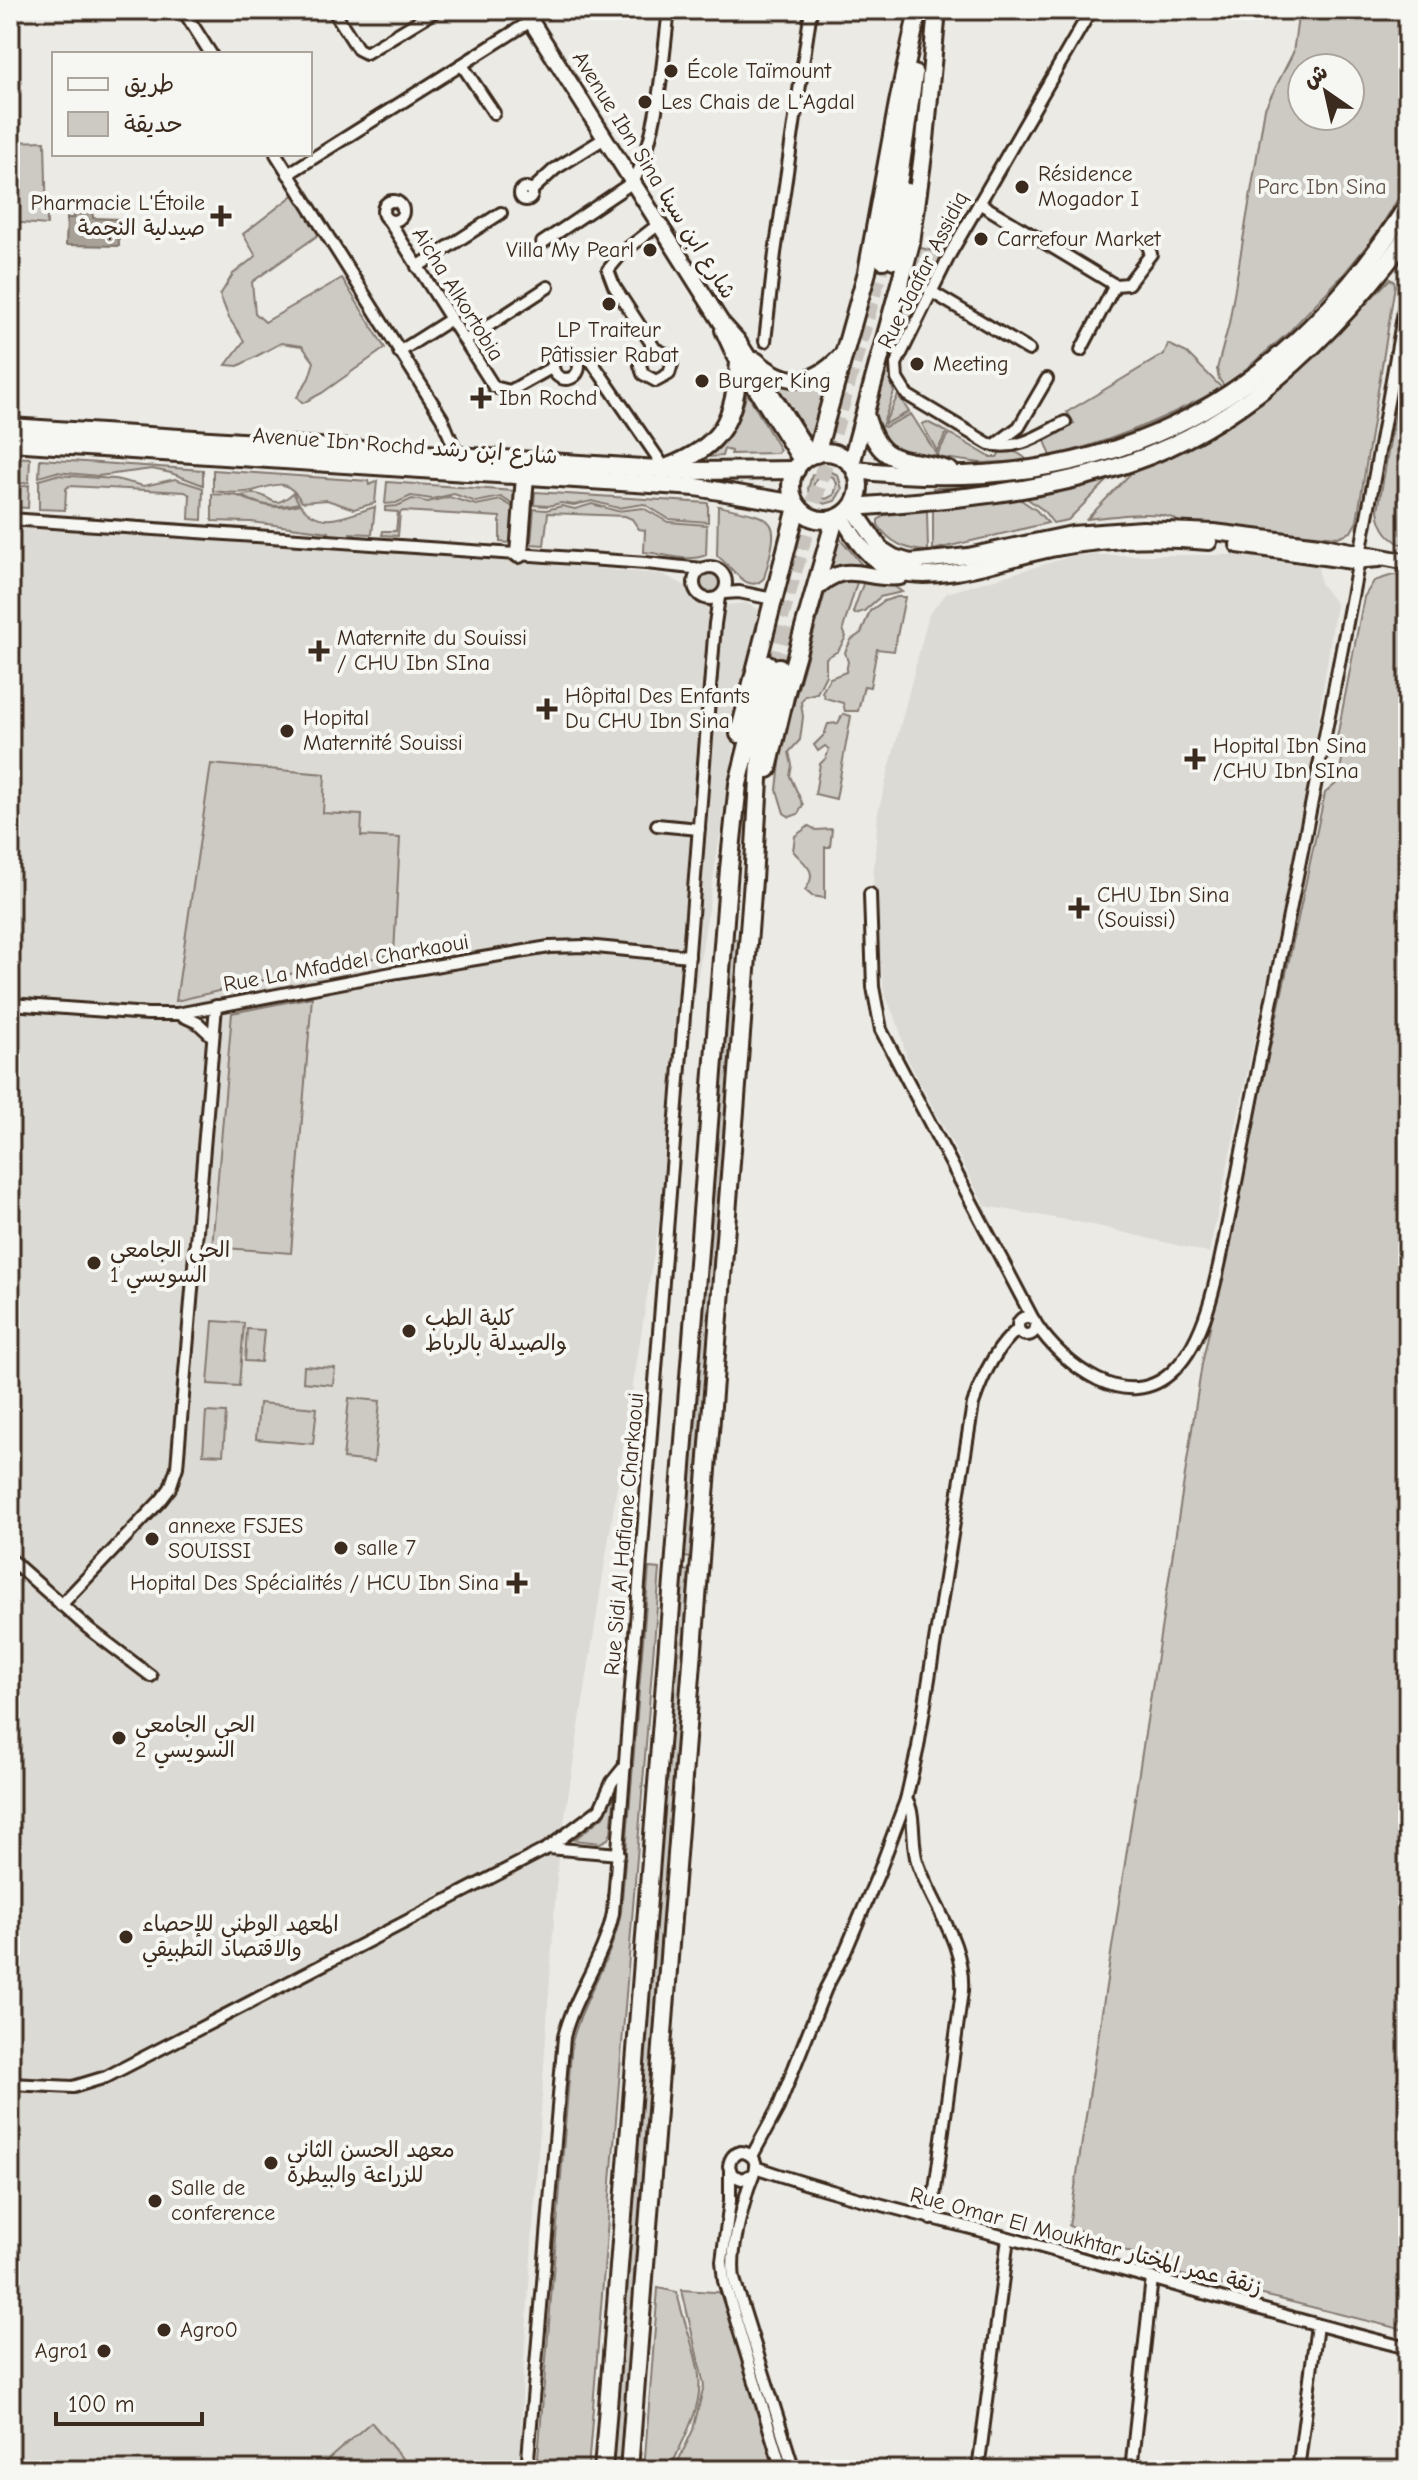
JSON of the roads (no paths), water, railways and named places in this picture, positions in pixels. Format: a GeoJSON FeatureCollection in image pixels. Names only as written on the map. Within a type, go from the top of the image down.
{"type":"FeatureCollection","features":[{"type":"Feature","properties":{"kind":"main road"},"geometry":{"type":"LineString","coordinates":[[760,792],[815,590],[845,512],[860,489],[853,467],[911,243],[927,125],[937,10]]}},
{"type":"Feature","properties":{"kind":"main road","name":"Avenue Ibn Sina شارع ابن سينا"},"geometry":{"type":"LineString","coordinates":[[527,15],[806,460]]}},
{"type":"Feature","properties":{"kind":"main road"},"geometry":{"type":"LineString","coordinates":[[917,17],[915,60],[888,262],[909,186],[923,77],[935,29]]}},
{"type":"Feature","properties":{"kind":"main road"},"geometry":{"type":"LineString","coordinates":[[603,2470],[738,784],[739,733],[797,506],[791,484],[806,460],[847,349],[873,245],[896,112],[917,17]]}},
{"type":"Feature","properties":{"kind":"main road"},"geometry":{"type":"LineString","coordinates":[[806,460],[833,453],[853,467],[908,476],[961,476],[1017,472],[1081,460],[1138,443],[1192,418],[1242,385],[1322,314],[1373,256],[1408,205]]}},
{"type":"Feature","properties":{"kind":"main road"},"geometry":{"type":"LineString","coordinates":[[797,506],[818,520],[845,512],[1053,483],[1131,462],[1180,442],[1247,400],[1301,356],[1348,309],[1408,235]]}},
{"type":"Feature","properties":{"kind":"main road"},"geometry":{"type":"LineString","coordinates":[[663,469],[702,450],[723,429],[735,401],[741,355],[785,378],[800,379],[823,373],[847,349]]}},
{"type":"Feature","properties":{"kind":"main road"},"geometry":{"type":"LineString","coordinates":[[865,412],[873,439],[886,454],[961,476]]}},
{"type":"Feature","properties":{"kind":"main road","name":"Avenue Ibn Rochd شارع ابن رشد"},"geometry":{"type":"LineString","coordinates":[[10,427],[663,469],[743,472],[806,460]]}},
{"type":"Feature","properties":{"kind":"main road","name":"Avenue Ibn Rochd شارع ابن رشد"},"geometry":{"type":"LineString","coordinates":[[10,442],[696,487],[797,506]]}},
{"type":"Feature","properties":{"kind":"main road"},"geometry":{"type":"LineString","coordinates":[[519,554],[525,476]]}},
{"type":"Feature","properties":{"kind":"main road"},"geometry":{"type":"LineString","coordinates":[[845,512],[881,549],[910,562],[968,556],[1072,534],[1143,529],[1214,532],[1360,557]]}},
{"type":"Feature","properties":{"kind":"main road"},"geometry":{"type":"LineString","coordinates":[[845,512],[871,557],[887,568],[908,574]]}},
{"type":"Feature","properties":{"kind":"main road"},"geometry":{"type":"LineString","coordinates":[[815,590],[828,578],[846,572],[886,577],[944,573],[1053,549],[1151,540],[1233,544],[1408,562]]}},
{"type":"Feature","properties":{"kind":"main road"},"geometry":{"type":"LineString","coordinates":[[629,2470],[760,763],[774,666],[738,784]]}},
{"type":"Feature","properties":{"kind":"street"},"geometry":{"type":"LineString","coordinates":[[183,10],[210,52]]}},
{"type":"Feature","properties":{"kind":"street"},"geometry":{"type":"LineString","coordinates":[[333,10],[358,49],[366,53],[434,11]]}},
{"type":"Feature","properties":{"kind":"street"},"geometry":{"type":"LineString","coordinates":[[542,243],[633,182],[650,141],[669,10]]}},
{"type":"Feature","properties":{"kind":"street"},"geometry":{"type":"LineString","coordinates":[[765,341],[811,10]]}},
{"type":"Feature","properties":{"kind":"street","name":"Rue Jaafar Assidiq"},"geometry":{"type":"LineString","coordinates":[[995,445],[982,441],[912,399],[900,386],[896,372],[898,357],[930,291],[1091,10]]}},
{"type":"Feature","properties":{"kind":"street"},"geometry":{"type":"LineString","coordinates":[[288,174],[462,65],[527,15]]}},
{"type":"Feature","properties":{"kind":"street"},"geometry":{"type":"LineString","coordinates":[[462,65],[494,113]]}},
{"type":"Feature","properties":{"kind":"street"},"geometry":{"type":"LineString","coordinates":[[531,191],[555,169],[605,138]]}},
{"type":"Feature","properties":{"kind":"street"},"geometry":{"type":"LineString","coordinates":[[277,156],[442,418],[458,457]]}},
{"type":"Feature","properties":{"kind":"street"},"geometry":{"type":"LineString","coordinates":[[979,203],[1115,285],[1125,286],[1132,281],[1151,254],[1147,243]]}},
{"type":"Feature","properties":{"kind":"street"},"geometry":{"type":"LineString","coordinates":[[417,267],[501,213]]}},
{"type":"Feature","properties":{"kind":"street","name":"Aicha Alkortobia"},"geometry":{"type":"LineString","coordinates":[[389,221],[497,390],[510,391],[553,367]]}},
{"type":"Feature","properties":{"kind":"street"},"geometry":{"type":"LineString","coordinates":[[655,349],[614,286],[608,270],[623,252],[659,224]]}},
{"type":"Feature","properties":{"kind":"street"},"geometry":{"type":"LineString","coordinates":[[1081,350],[1115,285]]}},
{"type":"Feature","properties":{"kind":"street"},"geometry":{"type":"LineString","coordinates":[[465,341],[548,287]]}},
{"type":"Feature","properties":{"kind":"street"},"geometry":{"type":"LineString","coordinates":[[870,894],[873,987],[881,1030],[1019,1291],[1027,1327],[1051,1342],[1080,1370],[1107,1383],[1133,1388],[1155,1383],[1172,1372],[1190,1350],[1211,1295],[1240,1165],[1360,557],[1408,287]]}},
{"type":"Feature","properties":{"kind":"street"},"geometry":{"type":"LineString","coordinates":[[930,291],[1029,350]]}},
{"type":"Feature","properties":{"kind":"street"},"geometry":{"type":"LineString","coordinates":[[399,352],[451,319]]}},
{"type":"Feature","properties":{"kind":"street"},"geometry":{"type":"LineString","coordinates":[[590,359],[663,469]]}},
{"type":"Feature","properties":{"kind":"street"},"geometry":{"type":"LineString","coordinates":[[995,445],[1009,437],[1023,421],[1047,379]]}},
{"type":"Feature","properties":{"kind":"street"},"geometry":{"type":"LineString","coordinates":[[1023,421],[1036,437]]}},
{"type":"Feature","properties":{"kind":"street"},"geometry":{"type":"LineString","coordinates":[[995,445],[1012,446],[1065,422]]}},
{"type":"Feature","properties":{"kind":"street"},"geometry":{"type":"LineString","coordinates":[[10,519],[702,569],[710,567],[718,568],[727,581],[745,593]]}},
{"type":"Feature","properties":{"kind":"street"},"geometry":{"type":"LineString","coordinates":[[676,567],[694,584]]}},
{"type":"Feature","properties":{"kind":"street"},"geometry":{"type":"LineString","coordinates":[[702,569],[694,584],[696,592],[705,599],[715,623]]}},
{"type":"Feature","properties":{"kind":"street"},"geometry":{"type":"LineString","coordinates":[[722,595],[727,581]]}},
{"type":"Feature","properties":{"kind":"street"},"geometry":{"type":"LineString","coordinates":[[705,599],[745,593],[773,599]]}},
{"type":"Feature","properties":{"kind":"street","name":"Rue Sidi Al Hafiane Charkaoui"},"geometry":{"type":"LineString","coordinates":[[10,2084],[73,2087],[106,2077],[548,1848],[600,1809],[612,1782],[625,1766],[715,623],[722,595]]}},
{"type":"Feature","properties":{"kind":"street"},"geometry":{"type":"LineString","coordinates":[[657,825],[699,829]]}},
{"type":"Feature","properties":{"kind":"street","name":"Rue La Mfaddel Charkaoui"},"geometry":{"type":"LineString","coordinates":[[10,1004],[177,1014],[549,947],[586,946],[689,956]]}},
{"type":"Feature","properties":{"kind":"street"},"geometry":{"type":"LineString","coordinates":[[61,1605],[161,1500],[170,1488],[177,1467],[216,1006]]}},
{"type":"Feature","properties":{"kind":"street"},"geometry":{"type":"LineString","coordinates":[[177,1014],[198,1023],[212,1036]]}},
{"type":"Feature","properties":{"kind":"street"},"geometry":{"type":"LineString","coordinates":[[1019,1291],[1027,1327]]}},
{"type":"Feature","properties":{"kind":"street"},"geometry":{"type":"LineString","coordinates":[[794,2470],[734,2279],[735,2252],[753,2166],[826,1988],[868,1899],[906,1800],[918,1747],[969,1422],[979,1386],[998,1354],[1027,1327]]}},
{"type":"Feature","properties":{"kind":"street"},"geometry":{"type":"LineString","coordinates":[[10,1559],[61,1605],[151,1676]]}},
{"type":"Feature","properties":{"kind":"street"},"geometry":{"type":"LineString","coordinates":[[527,2470],[564,2037],[573,2008],[607,1941],[613,1913],[625,1766]]}},
{"type":"Feature","properties":{"kind":"street"},"geometry":{"type":"LineString","coordinates":[[906,1800],[911,1807],[912,1844],[918,1865],[954,1940],[962,1969],[962,1991],[931,2219]]}},
{"type":"Feature","properties":{"kind":"street"},"geometry":{"type":"LineString","coordinates":[[548,1848],[619,1854]]}},
{"type":"Feature","properties":{"kind":"street"},"geometry":{"type":"LineString","coordinates":[[753,2166],[745,2153],[735,2155],[729,2163],[730,2201],[722,2261],[724,2281],[782,2470]]}},
{"type":"Feature","properties":{"kind":"street"},"geometry":{"type":"LineString","coordinates":[[730,2171],[739,2179],[753,2166]]}},
{"type":"Feature","properties":{"kind":"street","name":"Rue Omar El Moukhtar زنقة عمر المختار"},"geometry":{"type":"LineString","coordinates":[[753,2166],[931,2219],[1408,2348]]}},
{"type":"Feature","properties":{"kind":"street"},"geometry":{"type":"LineString","coordinates":[[978,2470],[1008,2238]]}},
{"type":"Feature","properties":{"kind":"street"},"geometry":{"type":"LineString","coordinates":[[1131,2470],[1152,2278]]}},
{"type":"Feature","properties":{"kind":"street"},"geometry":{"type":"LineString","coordinates":[[1298,2470],[1317,2325]]}},
{"type":"Feature","properties":{"kind":"tunnel"},"geometry":{"type":"LineString","coordinates":[[768,664],[883,260]]}},
{"type":"Feature","properties":{"kind":"tunnel"},"geometry":{"type":"LineString","coordinates":[[779,667],[791,627]]}},
{"type":"Feature","properties":{"kind":"place","name":"École Taïmount"},"geometry":{"type":"Point","coordinates":[671,71]}},
{"type":"Feature","properties":{"kind":"place","name":"Les Chais de L'Agdal"},"geometry":{"type":"Point","coordinates":[645,102]}},
{"type":"Feature","properties":{"kind":"place","name":"Résidence Mogador I"},"geometry":{"type":"Point","coordinates":[1022,187]}},
{"type":"Feature","properties":{"kind":"place","name":"Pharmacie L'Étoile صيدلية النجمة"},"geometry":{"type":"Point","coordinates":[221,216]}},
{"type":"Feature","properties":{"kind":"place","name":"Carrefour Market"},"geometry":{"type":"Point","coordinates":[981,239]}},
{"type":"Feature","properties":{"kind":"place","name":"Villa My Pearl"},"geometry":{"type":"Point","coordinates":[650,250]}},
{"type":"Feature","properties":{"kind":"place","name":"LP Traiteur Pâtissier Rabat"},"geometry":{"type":"Point","coordinates":[609,304]}},
{"type":"Feature","properties":{"kind":"place","name":"Meeting"},"geometry":{"type":"Point","coordinates":[917,364]}},
{"type":"Feature","properties":{"kind":"place","name":"Burger King"},"geometry":{"type":"Point","coordinates":[702,381]}},
{"type":"Feature","properties":{"kind":"place","name":"Ibn Rochd"},"geometry":{"type":"Point","coordinates":[481,398]}},
{"type":"Feature","properties":{"kind":"place","name":"Maternite du Souissi / CHU Ibn SIna"},"geometry":{"type":"Point","coordinates":[319,651]}},
{"type":"Feature","properties":{"kind":"place","name":"Hôpital Des Enfants Du CHU Ibn Sina"},"geometry":{"type":"Point","coordinates":[547,709]}},
{"type":"Feature","properties":{"kind":"place","name":"Hopital Maternité Souissi"},"geometry":{"type":"Point","coordinates":[287,731]}},
{"type":"Feature","properties":{"kind":"place","name":"Hopital Ibn Sina /CHU Ibn SIna"},"geometry":{"type":"Point","coordinates":[1195,759]}},
{"type":"Feature","properties":{"kind":"place","name":"CHU Ibn Sina (Souissi)"},"geometry":{"type":"Point","coordinates":[1079,908]}},
{"type":"Feature","properties":{"kind":"place","name":"الحي الجامعي السويسي 1"},"geometry":{"type":"Point","coordinates":[94,1263]}},
{"type":"Feature","properties":{"kind":"place","name":"كلية الطب والصيدلة بالرباط"},"geometry":{"type":"Point","coordinates":[409,1331]}},
{"type":"Feature","properties":{"kind":"place","name":"annexe FSJES SOUISSI"},"geometry":{"type":"Point","coordinates":[152,1539]}},
{"type":"Feature","properties":{"kind":"place","name":"salle 7"},"geometry":{"type":"Point","coordinates":[341,1548]}},
{"type":"Feature","properties":{"kind":"place","name":"Hopital Des Spécialités / HCU Ibn Sina"},"geometry":{"type":"Point","coordinates":[517,1583]}},
{"type":"Feature","properties":{"kind":"place","name":"الحي الجامعي السويسي 2"},"geometry":{"type":"Point","coordinates":[119,1738]}},
{"type":"Feature","properties":{"kind":"place","name":"المعهد الوطني للإحصاء والاقتصاد التطبيقي"},"geometry":{"type":"Point","coordinates":[126,1937]}},
{"type":"Feature","properties":{"kind":"place","name":"معهد الحسن الثاني للزراعة والبيطرة"},"geometry":{"type":"Point","coordinates":[271,2163]}},
{"type":"Feature","properties":{"kind":"place","name":"Salle de conference"},"geometry":{"type":"Point","coordinates":[155,2201]}},
{"type":"Feature","properties":{"kind":"place","name":"Agro0"},"geometry":{"type":"Point","coordinates":[164,2330]}},
{"type":"Feature","properties":{"kind":"place","name":"Agro1"},"geometry":{"type":"Point","coordinates":[104,2351]}},
{"type":"Feature","properties":{"kind":"park label","name":"Parc Ibn Sina"},"geometry":{"type":"Point","coordinates":[1322,187]}}]}
